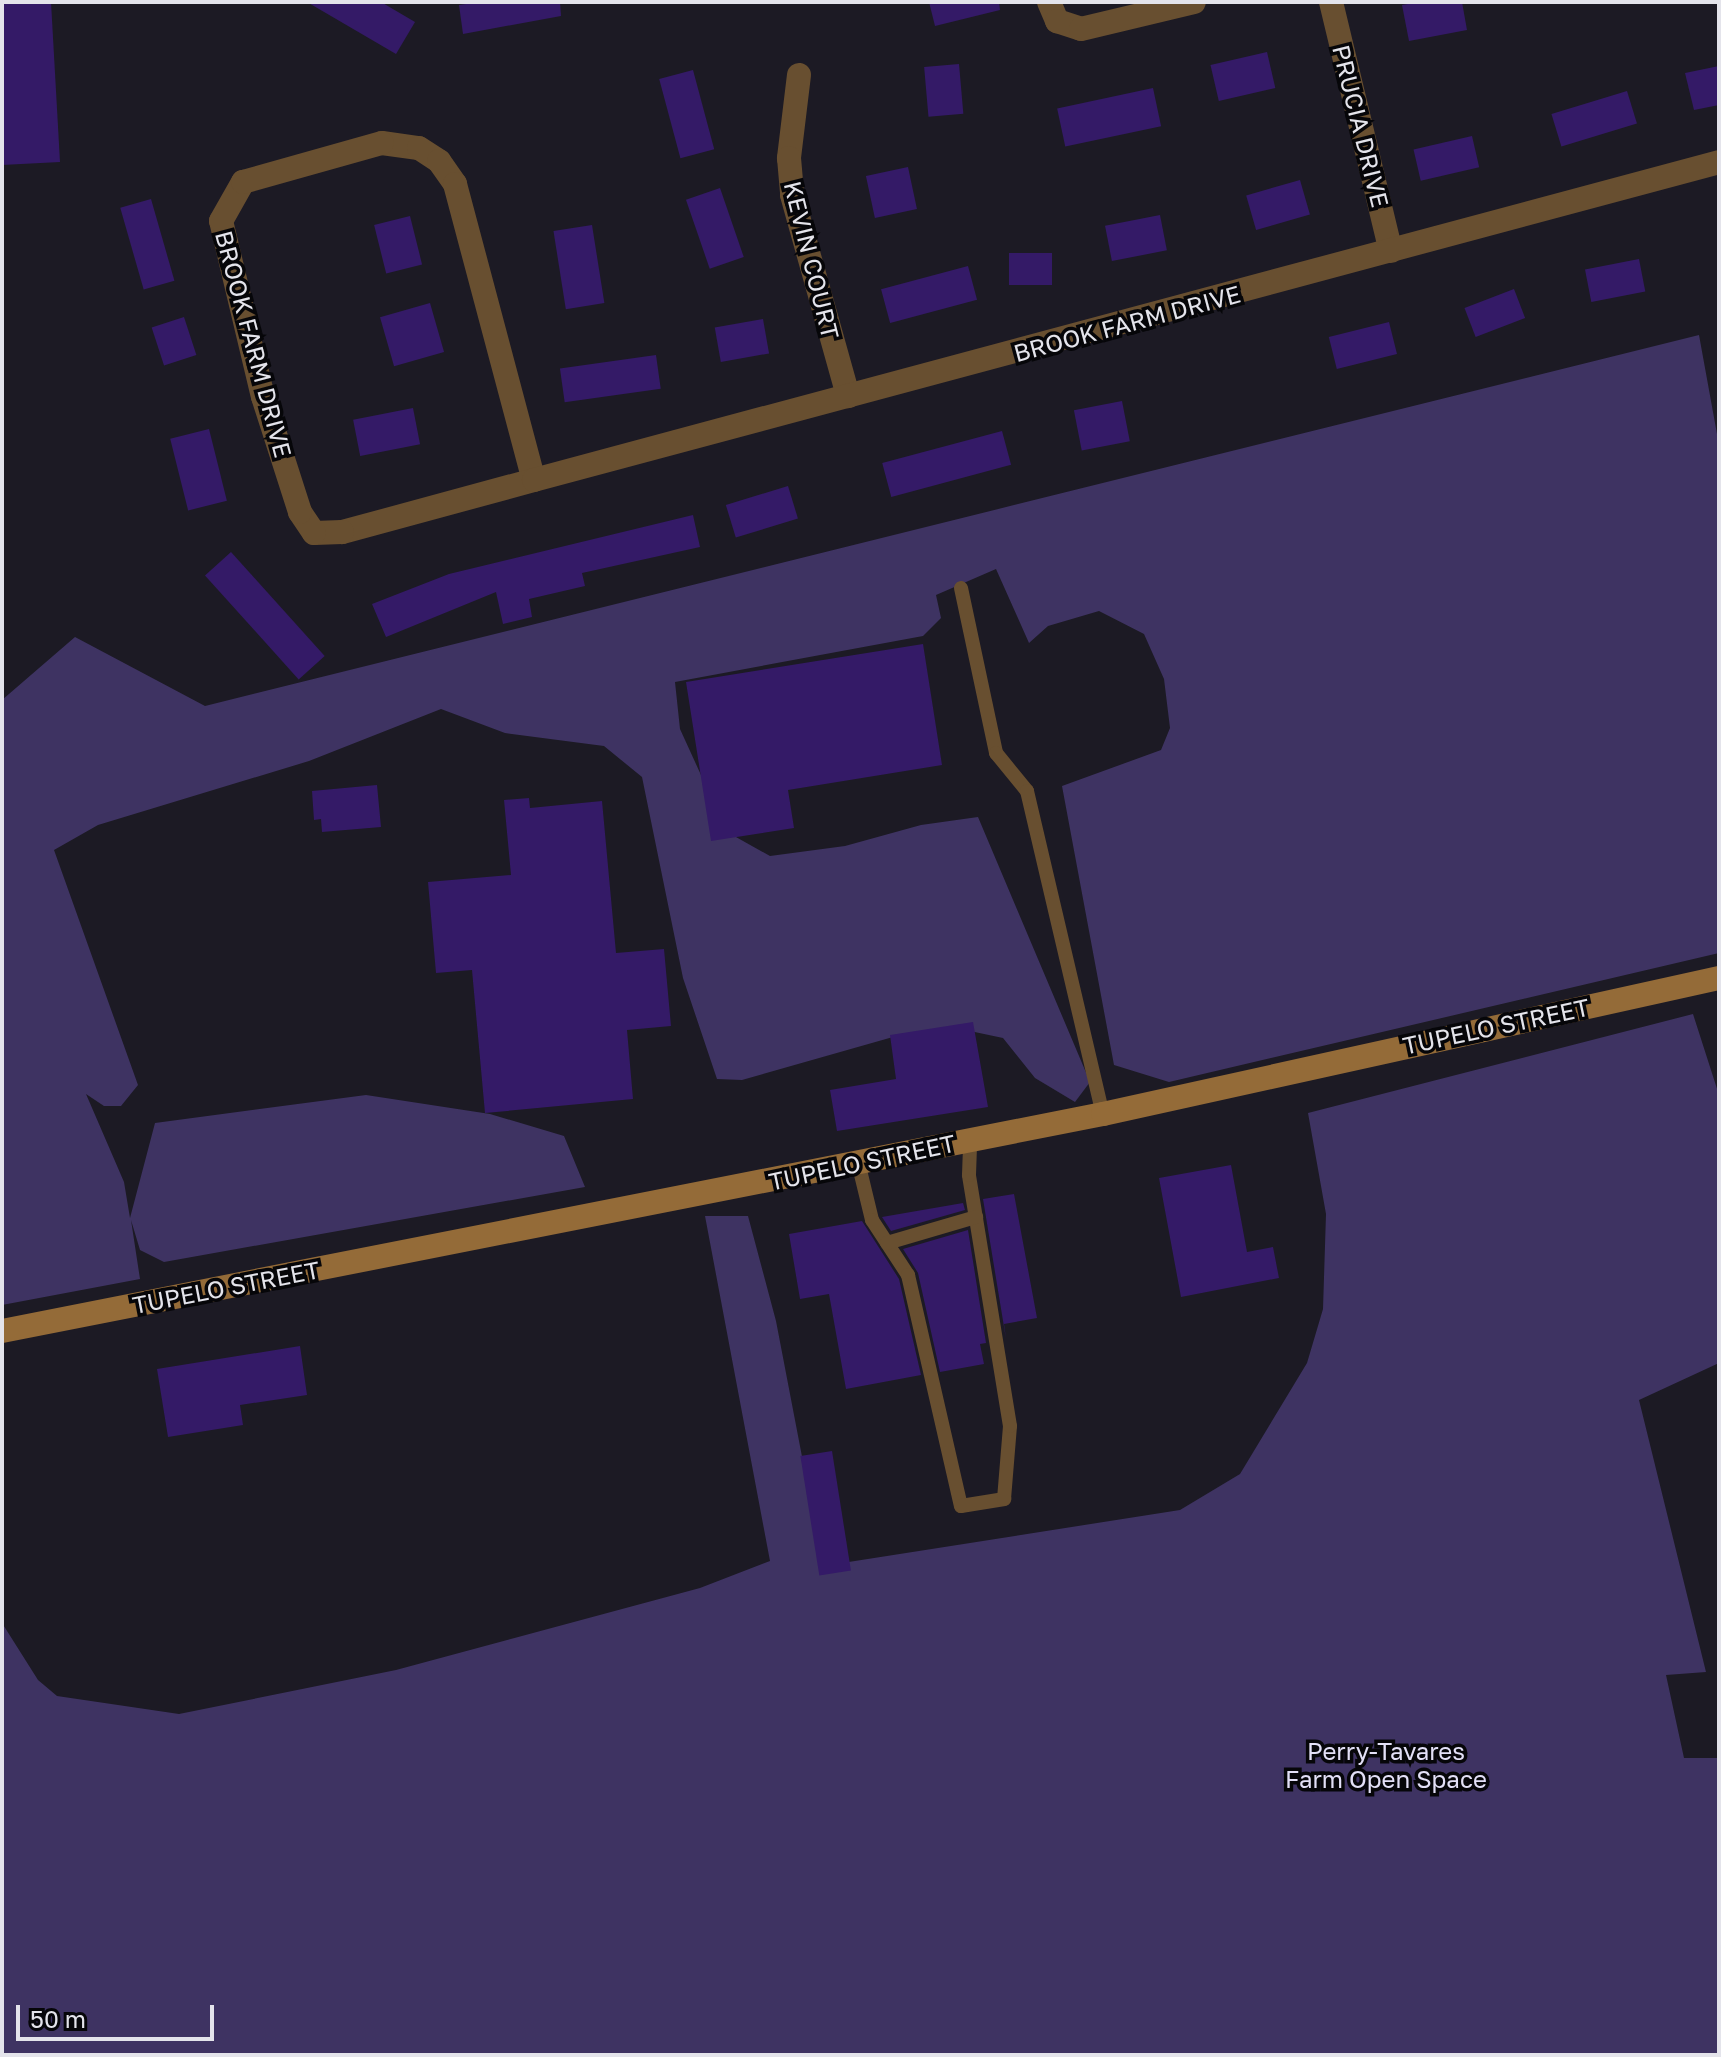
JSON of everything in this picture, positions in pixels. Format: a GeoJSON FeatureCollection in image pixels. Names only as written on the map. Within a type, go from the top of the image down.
{"type":"FeatureCollection","features":[{"type":"Feature","properties":{"kind":"main road","name":"TUPELO STREET"},"geometry":{"type":"LineString","coordinates":[[2,1331],[1103,1114],[1719,978]]}},
{"type":"Feature","properties":{"kind":"street"},"geometry":{"type":"LineString","coordinates":[[1049,2],[1057,21],[1081,29],[1194,2]]}},
{"type":"Feature","properties":{"kind":"street","name":"PRUCIA DRIVE"},"geometry":{"type":"LineString","coordinates":[[1331,2],[1391,251]]}},
{"type":"Feature","properties":{"kind":"street","name":"KEVIN COURT"},"geometry":{"type":"LineString","coordinates":[[799,75],[789,158],[792,195],[848,396]]}},
{"type":"Feature","properties":{"kind":"street","name":"BROOK FARM DRIVE"},"geometry":{"type":"LineString","coordinates":[[534,480],[473,237],[455,184],[439,161],[409,143],[382,143],[268,172],[236,189],[226,205],[223,232],[263,397],[300,512],[314,533],[342,532],[1719,162]]}},
{"type":"Feature","properties":{"kind":"lane"},"geometry":{"type":"LineString","coordinates":[[961,588],[996,753],[1027,791],[1103,1114]]}},
{"type":"Feature","properties":{"kind":"lane"},"geometry":{"type":"LineString","coordinates":[[858,1162],[872,1220],[908,1275],[961,1506],[1004,1499],[1010,1426],[976,1217],[970,1140]]}},
{"type":"Feature","properties":{"kind":"lane"},"geometry":{"type":"LineString","coordinates":[[887,1243],[976,1217]]}},
{"type":"Feature","properties":{"kind":"green space"},"geometry":{"type":"Polygon","coordinates":[[[1699,335],[1719,445],[1719,953],[1169,1082],[1114,1065],[1062,786],[1161,750],[1170,728],[1164,679],[1144,634],[1099,611],[1048,626],[1029,643],[996,569],[936,595],[941,618],[923,636],[675,682],[680,729],[727,832],[770,856],[845,846],[921,825],[978,817],[1090,1082],[1075,1102],[1035,1078],[1003,1038],[951,1027],[900,1035],[742,1080],[717,1079],[683,978],[642,777],[604,746],[505,733],[441,709],[309,761],[98,825],[54,850],[138,1085],[121,1106],[104,1106],[86,1094],[124,1182],[130,1218],[155,1123],[366,1095],[490,1114],[564,1136],[585,1187],[164,1262],[140,1250],[131,1220],[140,1279],[2,1305],[2,700],[75,637],[205,706],[1699,335]]]}},
{"type":"Feature","properties":{"kind":"green space","name":"Perry-Tavares Farm Open Space"},"geometry":{"type":"Polygon","coordinates":[[[1693,1014],[1719,1095],[1719,1363],[1639,1400],[1706,1672],[1666,1675],[1684,1758],[1719,1758],[1719,2055],[2,2055],[2,1623],[38,1680],[57,1696],[179,1714],[396,1670],[700,1588],[770,1561],[705,1216],[748,1216],[776,1321],[823,1566],[1180,1510],[1240,1474],[1307,1363],[1323,1309],[1326,1214],[1308,1113],[1693,1014]]]}},
{"type":"Feature","properties":{"kind":"building"},"geometry":{"type":"Polygon","coordinates":[[[2,2],[51,2],[60,162],[2,165],[2,2]]]}},
{"type":"Feature","properties":{"kind":"building"},"geometry":{"type":"Polygon","coordinates":[[[307,2],[381,2],[415,22],[396,54],[307,2]]]}},
{"type":"Feature","properties":{"kind":"building"},"geometry":{"type":"Polygon","coordinates":[[[560,2],[561,16],[463,34],[459,5],[560,2]]]}},
{"type":"Feature","properties":{"kind":"building"},"geometry":{"type":"Polygon","coordinates":[[[929,2],[999,2],[1000,10],[935,26],[929,2]]]}},
{"type":"Feature","properties":{"kind":"building"},"geometry":{"type":"Polygon","coordinates":[[[1462,2],[1467,30],[1409,41],[1402,5],[1462,2]]]}},
{"type":"Feature","properties":{"kind":"building"},"geometry":{"type":"Polygon","coordinates":[[[1267,52],[1275,88],[1219,101],[1210,65],[1267,52]]]}},
{"type":"Feature","properties":{"kind":"building"},"geometry":{"type":"Polygon","coordinates":[[[959,64],[963,114],[928,117],[924,67],[959,64]]]}},
{"type":"Feature","properties":{"kind":"building"},"geometry":{"type":"Polygon","coordinates":[[[1719,66],[1719,105],[1694,110],[1685,73],[1719,66]]]}},
{"type":"Feature","properties":{"kind":"building"},"geometry":{"type":"Polygon","coordinates":[[[693,70],[714,149],[680,158],[659,79],[693,70]]]}},
{"type":"Feature","properties":{"kind":"building"},"geometry":{"type":"Polygon","coordinates":[[[1153,88],[1161,126],[1065,147],[1057,108],[1153,88]]]}},
{"type":"Feature","properties":{"kind":"building"},"geometry":{"type":"Polygon","coordinates":[[[1627,91],[1637,124],[1561,147],[1551,114],[1627,91]]]}},
{"type":"Feature","properties":{"kind":"building"},"geometry":{"type":"Polygon","coordinates":[[[1472,136],[1479,167],[1421,181],[1414,149],[1472,136]]]}},
{"type":"Feature","properties":{"kind":"building"},"geometry":{"type":"Polygon","coordinates":[[[908,167],[917,209],[875,218],[866,176],[908,167]]]}},
{"type":"Feature","properties":{"kind":"building"},"geometry":{"type":"Polygon","coordinates":[[[1300,180],[1310,215],[1256,230],[1246,195],[1300,180]]]}},
{"type":"Feature","properties":{"kind":"building"},"geometry":{"type":"Polygon","coordinates":[[[720,188],[744,257],[710,269],[686,200],[720,188]]]}},
{"type":"Feature","properties":{"kind":"building"},"geometry":{"type":"Polygon","coordinates":[[[151,199],[174,281],[144,290],[120,208],[151,199]]]}},
{"type":"Feature","properties":{"kind":"building"},"geometry":{"type":"Polygon","coordinates":[[[1160,215],[1167,250],[1112,261],[1105,226],[1160,215]]]}},
{"type":"Feature","properties":{"kind":"building"},"geometry":{"type":"Polygon","coordinates":[[[410,216],[422,265],[386,273],[374,225],[410,216]]]}},
{"type":"Feature","properties":{"kind":"building"},"geometry":{"type":"Polygon","coordinates":[[[592,225],[604,303],[566,309],[553,231],[592,225]]]}},
{"type":"Feature","properties":{"kind":"building"},"geometry":{"type":"Polygon","coordinates":[[[1009,253],[1052,253],[1052,285],[1009,285],[1009,253]]]}},
{"type":"Feature","properties":{"kind":"building"},"geometry":{"type":"Polygon","coordinates":[[[1639,259],[1645,291],[1591,302],[1585,269],[1639,259]]]}},
{"type":"Feature","properties":{"kind":"building"},"geometry":{"type":"Polygon","coordinates":[[[968,266],[977,300],[890,323],[881,289],[968,266]]]}},
{"type":"Feature","properties":{"kind":"building"},"geometry":{"type":"Polygon","coordinates":[[[1514,289],[1525,318],[1476,337],[1465,308],[1514,289]]]}},
{"type":"Feature","properties":{"kind":"building"},"geometry":{"type":"Polygon","coordinates":[[[430,303],[444,352],[394,366],[380,317],[430,303]]]}},
{"type":"Feature","properties":{"kind":"building"},"geometry":{"type":"Polygon","coordinates":[[[184,317],[196,355],[164,366],[152,328],[184,317]]]}},
{"type":"Feature","properties":{"kind":"building"},"geometry":{"type":"Polygon","coordinates":[[[763,319],[769,353],[721,362],[715,328],[763,319]]]}},
{"type":"Feature","properties":{"kind":"building"},"geometry":{"type":"Polygon","coordinates":[[[1389,322],[1397,354],[1337,369],[1329,337],[1389,322]]]}},
{"type":"Feature","properties":{"kind":"building"},"geometry":{"type":"Polygon","coordinates":[[[656,355],[661,389],[565,402],[560,368],[656,355]]]}},
{"type":"Feature","properties":{"kind":"building"},"geometry":{"type":"Polygon","coordinates":[[[1122,401],[1130,441],[1082,451],[1074,410],[1122,401]]]}},
{"type":"Feature","properties":{"kind":"building"},"geometry":{"type":"Polygon","coordinates":[[[413,408],[420,444],[360,456],[353,420],[413,408]]]}},
{"type":"Feature","properties":{"kind":"building"},"geometry":{"type":"Polygon","coordinates":[[[209,429],[227,501],[188,510],[170,439],[209,429]]]}},
{"type":"Feature","properties":{"kind":"building"},"geometry":{"type":"Polygon","coordinates":[[[1002,431],[1011,465],[891,497],[882,463],[1002,431]]]}},
{"type":"Feature","properties":{"kind":"building"},"geometry":{"type":"Polygon","coordinates":[[[788,486],[798,519],[736,538],[726,505],[788,486]]]}},
{"type":"Feature","properties":{"kind":"building"},"geometry":{"type":"Polygon","coordinates":[[[693,515],[700,547],[582,573],[585,586],[529,599],[532,617],[503,624],[496,592],[386,637],[372,604],[449,574],[693,515]]]}},
{"type":"Feature","properties":{"kind":"building"},"geometry":{"type":"Polygon","coordinates":[[[231,552],[325,656],[299,679],[205,575],[231,552]]]}},
{"type":"Feature","properties":{"kind":"building"},"geometry":{"type":"Polygon","coordinates":[[[923,644],[942,765],[788,790],[794,828],[711,841],[686,682],[923,644]]]}},
{"type":"Feature","properties":{"kind":"building"},"geometry":{"type":"Polygon","coordinates":[[[377,785],[381,827],[322,832],[321,819],[314,820],[312,791],[377,785]]]}},
{"type":"Feature","properties":{"kind":"building"},"geometry":{"type":"Polygon","coordinates":[[[529,798],[530,808],[602,801],[616,953],[664,949],[671,1026],[627,1030],[633,1099],[485,1113],[472,970],[436,973],[428,882],[511,875],[504,800],[529,798]]]}},
{"type":"Feature","properties":{"kind":"building"},"geometry":{"type":"Polygon","coordinates":[[[973,1022],[988,1107],[837,1131],[830,1090],[896,1079],[890,1035],[973,1022]]]}},
{"type":"Feature","properties":{"kind":"building"},"geometry":{"type":"Polygon","coordinates":[[[1231,1165],[1247,1252],[1273,1247],[1279,1278],[1181,1297],[1159,1178],[1231,1165]]]}},
{"type":"Feature","properties":{"kind":"building"},"geometry":{"type":"Polygon","coordinates":[[[1014,1194],[1037,1318],[1004,1324],[1006,1339],[983,1199],[1014,1194]]]}},
{"type":"Feature","properties":{"kind":"building"},"geometry":{"type":"Polygon","coordinates":[[[963,1203],[965,1210],[891,1231],[882,1217],[963,1203]]]}},
{"type":"Feature","properties":{"kind":"building"},"geometry":{"type":"Polygon","coordinates":[[[862,1221],[899,1279],[921,1375],[846,1389],[829,1294],[800,1299],[789,1234],[862,1221]]]}},
{"type":"Feature","properties":{"kind":"building"},"geometry":{"type":"Polygon","coordinates":[[[968,1230],[986,1343],[980,1344],[984,1364],[940,1372],[918,1273],[903,1249],[968,1230]]]}},
{"type":"Feature","properties":{"kind":"building"},"geometry":{"type":"Polygon","coordinates":[[[300,1346],[307,1395],[240,1405],[243,1425],[168,1437],[157,1369],[300,1346]]]}},
{"type":"Feature","properties":{"kind":"building"},"geometry":{"type":"Polygon","coordinates":[[[832,1451],[851,1571],[819,1576],[800,1456],[832,1451]]]}}]}
